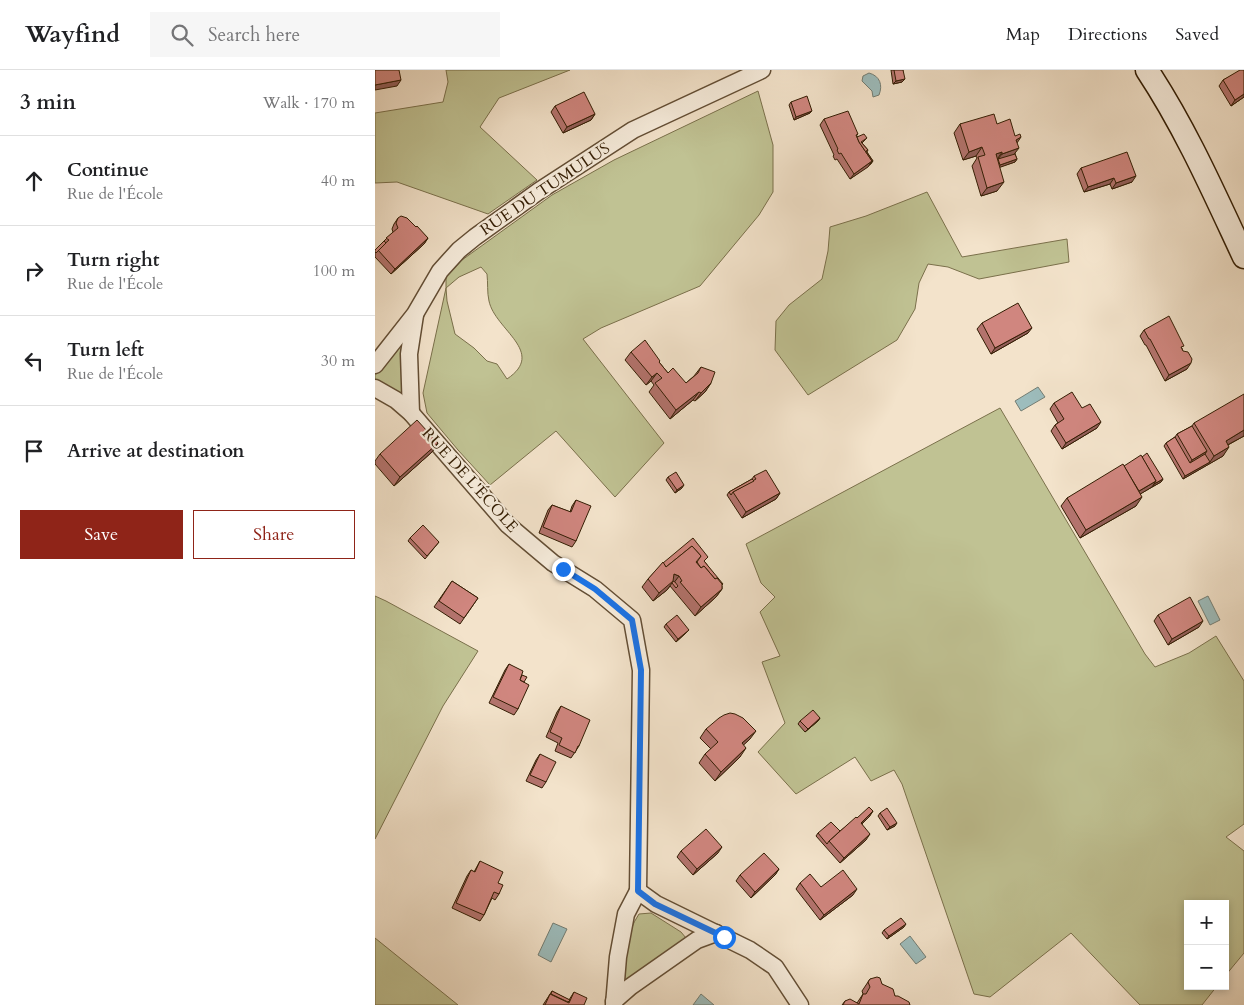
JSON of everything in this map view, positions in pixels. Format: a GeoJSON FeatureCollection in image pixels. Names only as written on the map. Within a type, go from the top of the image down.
{"type":"FeatureCollection","features":[{"type":"Feature","properties":{"kind":"street","name":"RUE DU TUMULUS"},"geometry":{"type":"LineString","coordinates":[[375,365],[415,314],[440,271],[459,250],[475,237],[539,191],[633,130],[763,70]]}},
{"type":"Feature","properties":{"kind":"street"},"geometry":{"type":"LineString","coordinates":[[1147,70],[1163,95],[1196,156],[1244,257]]}},
{"type":"Feature","properties":{"kind":"street","name":"RUE DE L'ÉCOLE"},"geometry":{"type":"LineString","coordinates":[[411,413],[409,354],[415,314]]}},
{"type":"Feature","properties":{"kind":"street","name":"RUE DE L'ÉCOLE"},"geometry":{"type":"LineString","coordinates":[[375,388],[396,400],[411,413],[507,525],[553,562],[595,589],[632,620],[641,670],[638,891]]}},
{"type":"Feature","properties":{"kind":"street"},"geometry":{"type":"LineString","coordinates":[[614,1003],[618,957],[626,914],[638,891],[655,904],[750,950],[775,967],[800,1005]]}},
{"type":"Feature","properties":{"kind":"street"},"geometry":{"type":"LineString","coordinates":[[614,1003],[630,987],[690,944],[716,933]]}},
{"type":"Feature","properties":{"kind":"green space"},"geometry":{"type":"Polygon","coordinates":[[[446,70],[570,70],[499,98],[480,127],[537,180],[488,214],[397,182],[375,183],[375,113],[443,102],[448,82],[446,70]]]}},
{"type":"Feature","properties":{"kind":"green space"},"geometry":{"type":"Polygon","coordinates":[[[758,91],[773,145],[773,192],[759,215],[700,286],[601,328],[583,339],[664,443],[615,497],[556,431],[490,485],[427,413],[423,393],[446,288],[446,277],[462,260],[552,195],[614,160],[758,91]],[[481,267],[459,277],[446,288],[447,301],[455,334],[474,348],[487,361],[497,364],[507,379],[518,369],[522,360],[520,350],[515,341],[493,312],[488,298],[487,274],[481,267]]]}},
{"type":"Feature","properties":{"kind":"green space"},"geometry":{"type":"Polygon","coordinates":[[[927,192],[962,257],[1067,239],[1069,262],[979,279],[948,267],[928,264],[919,283],[915,309],[897,340],[808,395],[775,350],[776,321],[789,305],[822,279],[828,251],[830,227],[866,216],[927,192]]]}},
{"type":"Feature","properties":{"kind":"green space"},"geometry":{"type":"Polygon","coordinates":[[[404,341],[404,397],[375,381],[375,374],[404,341]]]}},
{"type":"Feature","properties":{"kind":"green space"},"geometry":{"type":"Polygon","coordinates":[[[1000,408],[1145,654],[1155,667],[1189,653],[1216,636],[1244,681],[1244,824],[1226,837],[1244,851],[1244,953],[1229,971],[1229,900],[1184,900],[1184,990],[1214,990],[1202,1005],[1140,1005],[1071,933],[990,997],[974,994],[902,784],[894,770],[871,781],[855,757],[796,794],[758,752],[785,723],[762,662],[780,656],[760,612],[775,597],[761,583],[746,544],[1000,408]]]}},
{"type":"Feature","properties":{"kind":"green space"},"geometry":{"type":"Polygon","coordinates":[[[375,596],[478,651],[443,706],[375,839],[375,596]]]}},
{"type":"Feature","properties":{"kind":"green space"},"geometry":{"type":"Polygon","coordinates":[[[651,913],[681,932],[686,938],[627,983],[622,979],[628,937],[639,914],[651,913]]]}},
{"type":"Feature","properties":{"kind":"green space"},"geometry":{"type":"Polygon","coordinates":[[[375,938],[458,1005],[375,1005],[375,938]]]}},
{"type":"Feature","properties":{"kind":"water"},"geometry":{"type":"Polygon","coordinates":[[[869,73],[876,76],[880,81],[879,95],[873,97],[872,91],[862,81],[863,76],[869,73]]]}},
{"type":"Feature","properties":{"kind":"water"},"geometry":{"type":"Polygon","coordinates":[[[1038,387],[1045,397],[1021,411],[1015,401],[1038,387]]]}},
{"type":"Feature","properties":{"kind":"water"},"geometry":{"type":"Polygon","coordinates":[[[1208,596],[1220,620],[1210,625],[1198,601],[1208,596]]]}},
{"type":"Feature","properties":{"kind":"water"},"geometry":{"type":"Polygon","coordinates":[[[553,923],[567,929],[551,962],[538,955],[553,923]]]}},
{"type":"Feature","properties":{"kind":"water"},"geometry":{"type":"Polygon","coordinates":[[[910,936],[926,957],[916,964],[900,944],[910,936]]]}},
{"type":"Feature","properties":{"kind":"water"},"geometry":{"type":"Polygon","coordinates":[[[701,994],[714,1005],[693,1005],[701,994]]]}},
{"type":"Feature","properties":{"kind":"building"},"geometry":{"type":"Polygon","coordinates":[[[375,70],[399,70],[401,80],[375,85],[375,70]]]}},
{"type":"Feature","properties":{"kind":"building"},"geometry":{"type":"Polygon","coordinates":[[[894,70],[903,70],[905,79],[896,81],[894,70]]]}},
{"type":"Feature","properties":{"kind":"building"},"geometry":{"type":"Polygon","coordinates":[[[1240,70],[1244,70],[1244,94],[1235,100],[1223,80],[1240,70]]]}},
{"type":"Feature","properties":{"kind":"building"},"geometry":{"type":"Polygon","coordinates":[[[584,92],[595,114],[567,127],[555,106],[584,92]]]}},
{"type":"Feature","properties":{"kind":"building"},"geometry":{"type":"Polygon","coordinates":[[[807,96],[812,111],[796,117],[791,102],[807,96]]]}},
{"type":"Feature","properties":{"kind":"building"},"geometry":{"type":"Polygon","coordinates":[[[848,111],[858,134],[856,135],[859,142],[872,161],[854,174],[841,153],[839,154],[824,119],[848,111]]]}},
{"type":"Feature","properties":{"kind":"building"},"geometry":{"type":"Polygon","coordinates":[[[994,114],[997,124],[1010,119],[1015,136],[1020,134],[1021,137],[1016,140],[1019,148],[1002,154],[1002,152],[996,154],[1004,182],[987,188],[978,157],[985,155],[982,147],[969,152],[960,124],[994,114]]]}},
{"type":"Feature","properties":{"kind":"building"},"geometry":{"type":"Polygon","coordinates":[[[864,134],[867,138],[861,142],[868,150],[866,151],[873,161],[870,164],[872,161],[857,137],[864,134]]]}},
{"type":"Feature","properties":{"kind":"building"},"geometry":{"type":"Polygon","coordinates":[[[1127,152],[1136,176],[1116,183],[1114,178],[1088,187],[1081,168],[1127,152]]]}},
{"type":"Feature","properties":{"kind":"building"},"geometry":{"type":"Polygon","coordinates":[[[1015,154],[1017,159],[1000,165],[998,159],[1015,154]]]}},
{"type":"Feature","properties":{"kind":"building"},"geometry":{"type":"Polygon","coordinates":[[[401,216],[417,226],[428,238],[395,269],[378,250],[389,240],[386,238],[398,228],[396,223],[401,216]]]}},
{"type":"Feature","properties":{"kind":"building"},"geometry":{"type":"Polygon","coordinates":[[[384,241],[386,243],[376,253],[375,250],[384,241]]]}},
{"type":"Feature","properties":{"kind":"building"},"geometry":{"type":"Polygon","coordinates":[[[1018,303],[1032,328],[995,348],[982,323],[1018,303]]]}},
{"type":"Feature","properties":{"kind":"building"},"geometry":{"type":"Polygon","coordinates":[[[1169,316],[1184,346],[1181,347],[1183,351],[1188,352],[1192,359],[1191,363],[1169,375],[1144,330],[1169,316]]]}},
{"type":"Feature","properties":{"kind":"building"},"geometry":{"type":"Polygon","coordinates":[[[645,340],[668,373],[673,368],[686,383],[698,373],[701,367],[715,372],[711,383],[701,393],[699,392],[676,410],[655,383],[662,378],[657,373],[652,377],[631,352],[645,340]]]}},
{"type":"Feature","properties":{"kind":"building"},"geometry":{"type":"Polygon","coordinates":[[[1072,392],[1082,408],[1090,404],[1101,422],[1066,443],[1055,425],[1064,419],[1054,403],[1072,392]]]}},
{"type":"Feature","properties":{"kind":"building"},"geometry":{"type":"Polygon","coordinates":[[[1244,394],[1244,430],[1226,441],[1229,447],[1214,456],[1194,423],[1244,394]]]}},
{"type":"Feature","properties":{"kind":"building"},"geometry":{"type":"Polygon","coordinates":[[[417,420],[438,443],[400,477],[380,454],[417,420]]]}},
{"type":"Feature","properties":{"kind":"building"},"geometry":{"type":"Polygon","coordinates":[[[1192,426],[1207,451],[1192,460],[1177,434],[1192,426]]]}},
{"type":"Feature","properties":{"kind":"building"},"geometry":{"type":"Polygon","coordinates":[[[1175,437],[1190,463],[1205,454],[1210,462],[1185,476],[1166,443],[1175,437]]]}},
{"type":"Feature","properties":{"kind":"building"},"geometry":{"type":"Polygon","coordinates":[[[1147,453],[1163,479],[1154,484],[1156,481],[1142,457],[1147,453]]]}},
{"type":"Feature","properties":{"kind":"building"},"geometry":{"type":"Polygon","coordinates":[[[1141,455],[1156,481],[1139,491],[1124,466],[1141,455]]]}},
{"type":"Feature","properties":{"kind":"building"},"geometry":{"type":"Polygon","coordinates":[[[1123,464],[1142,497],[1086,530],[1067,498],[1123,464]]]}},
{"type":"Feature","properties":{"kind":"building"},"geometry":{"type":"Polygon","coordinates":[[[766,470],[780,493],[746,512],[733,492],[756,479],[754,476],[766,470]]]}},
{"type":"Feature","properties":{"kind":"building"},"geometry":{"type":"Polygon","coordinates":[[[676,472],[684,485],[677,490],[668,477],[676,472]]]}},
{"type":"Feature","properties":{"kind":"building"},"geometry":{"type":"Polygon","coordinates":[[[752,479],[754,481],[733,492],[731,495],[729,492],[752,479]]]}},
{"type":"Feature","properties":{"kind":"building"},"geometry":{"type":"Polygon","coordinates":[[[576,500],[591,506],[576,541],[543,527],[552,505],[571,512],[576,500]]]}},
{"type":"Feature","properties":{"kind":"building"},"geometry":{"type":"Polygon","coordinates":[[[423,525],[439,542],[427,556],[410,538],[423,525]]]}},
{"type":"Feature","properties":{"kind":"building"},"geometry":{"type":"Polygon","coordinates":[[[693,538],[708,557],[704,561],[722,585],[704,566],[701,568],[697,562],[701,556],[692,546],[666,567],[663,563],[693,538]]]}},
{"type":"Feature","properties":{"kind":"building"},"geometry":{"type":"Polygon","coordinates":[[[692,546],[701,556],[696,562],[701,568],[704,566],[722,584],[722,589],[701,607],[680,582],[682,581],[679,576],[674,574],[673,581],[659,593],[648,579],[663,562],[666,567],[692,546]]]}},
{"type":"Feature","properties":{"kind":"building"},"geometry":{"type":"Polygon","coordinates":[[[452,581],[478,598],[464,618],[439,601],[452,581]]]}},
{"type":"Feature","properties":{"kind":"building"},"geometry":{"type":"Polygon","coordinates":[[[673,581],[678,586],[676,588],[672,583],[673,581]]]}},
{"type":"Feature","properties":{"kind":"building"},"geometry":{"type":"Polygon","coordinates":[[[1190,597],[1203,621],[1172,639],[1158,615],[1190,597]]]}},
{"type":"Feature","properties":{"kind":"building"},"geometry":{"type":"Polygon","coordinates":[[[677,615],[689,630],[678,639],[666,624],[677,615]]]}},
{"type":"Feature","properties":{"kind":"building"},"geometry":{"type":"Polygon","coordinates":[[[509,664],[523,671],[520,680],[529,685],[518,709],[493,697],[509,664]]]}},
{"type":"Feature","properties":{"kind":"building"},"geometry":{"type":"Polygon","coordinates":[[[522,675],[527,677],[524,682],[520,680],[522,675]]]}},
{"type":"Feature","properties":{"kind":"building"},"geometry":{"type":"Polygon","coordinates":[[[561,706],[590,720],[575,753],[559,745],[562,738],[550,732],[561,706]]]}},
{"type":"Feature","properties":{"kind":"building"},"geometry":{"type":"Polygon","coordinates":[[[813,710],[820,718],[808,729],[800,721],[813,710]]]}},
{"type":"Feature","properties":{"kind":"building"},"geometry":{"type":"Polygon","coordinates":[[[730,713],[743,718],[756,731],[742,743],[746,748],[721,772],[705,754],[718,742],[706,729],[719,718],[730,713]]]}},
{"type":"Feature","properties":{"kind":"building"},"geometry":{"type":"Polygon","coordinates":[[[540,754],[556,762],[546,782],[530,775],[540,754]]]}},
{"type":"Feature","properties":{"kind":"building"},"geometry":{"type":"Polygon","coordinates":[[[869,807],[873,811],[861,823],[870,834],[844,858],[829,841],[869,807]]]}},
{"type":"Feature","properties":{"kind":"building"},"geometry":{"type":"Polygon","coordinates":[[[887,808],[897,823],[890,827],[880,813],[887,808]]]}},
{"type":"Feature","properties":{"kind":"building"},"geometry":{"type":"Polygon","coordinates":[[[831,822],[840,831],[827,844],[818,833],[831,822]]]}},
{"type":"Feature","properties":{"kind":"building"},"geometry":{"type":"Polygon","coordinates":[[[706,829],[722,847],[697,869],[681,851],[706,829]]]}},
{"type":"Feature","properties":{"kind":"building"},"geometry":{"type":"Polygon","coordinates":[[[764,853],[779,869],[755,892],[740,875],[764,853]]]}},
{"type":"Feature","properties":{"kind":"building"},"geometry":{"type":"Polygon","coordinates":[[[480,861],[503,872],[498,883],[503,885],[499,894],[494,892],[484,915],[456,903],[471,870],[475,872],[480,861]]]}},
{"type":"Feature","properties":{"kind":"building"},"geometry":{"type":"Polygon","coordinates":[[[843,870],[857,889],[824,915],[800,883],[810,874],[821,887],[843,870]]]}},
{"type":"Feature","properties":{"kind":"building"},"geometry":{"type":"Polygon","coordinates":[[[901,918],[906,924],[889,936],[884,930],[901,918]]]}},
{"type":"Feature","properties":{"kind":"building"},"geometry":{"type":"Polygon","coordinates":[[[880,978],[882,984],[893,989],[895,996],[909,1002],[910,1005],[843,1005],[845,1001],[850,999],[859,1004],[863,994],[866,994],[870,987],[868,982],[870,979],[880,978]]]}},
{"type":"Feature","properties":{"kind":"building"},"geometry":{"type":"Polygon","coordinates":[[[552,991],[570,1000],[568,1002],[551,994],[552,991]]]}},
{"type":"Feature","properties":{"kind":"building"},"geometry":{"type":"Polygon","coordinates":[[[574,992],[587,998],[584,1005],[545,1005],[550,994],[569,1003],[574,992]]]}},
{"type":"Feature","properties":{"kind":"route"},"geometry":{"type":"LineString","coordinates":[[563,569],[595,589],[632,620],[641,670],[638,891],[655,904],[724,937]]}}]}
